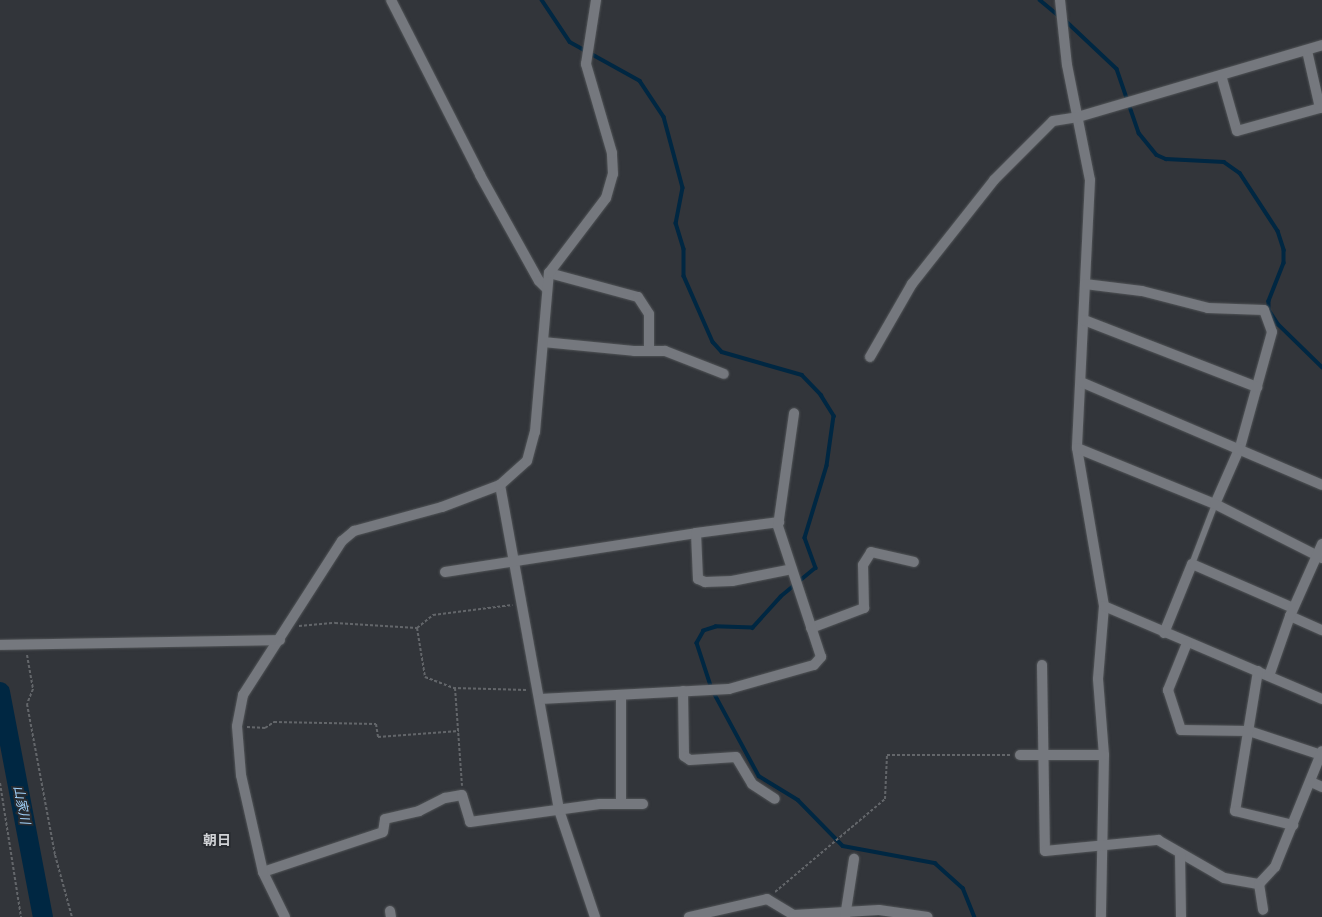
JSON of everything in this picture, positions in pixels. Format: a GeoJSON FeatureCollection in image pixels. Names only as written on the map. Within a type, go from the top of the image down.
{"type":"FeatureCollection","features":[{"type":"Feature","properties":{"kind":"street"},"geometry":{"type":"LineString","coordinates":[[391,0],[480,176],[539,280],[547,289]]}},
{"type":"Feature","properties":{"kind":"street"},"geometry":{"type":"LineString","coordinates":[[285,917],[263,872],[241,775],[237,726],[243,695],[310,594],[330,554],[354,531],[442,507],[500,485],[527,461],[536,432],[549,273],[606,198],[613,174],[612,152],[586,64],[596,0]]}},
{"type":"Feature","properties":{"kind":"street"},"geometry":{"type":"LineString","coordinates":[[1060,0],[1078,117],[1090,180],[1077,448],[1104,606],[1098,679],[1104,755],[1101,846],[1101,917]]}},
{"type":"Feature","properties":{"kind":"street"},"geometry":{"type":"LineString","coordinates":[[870,357],[912,284],[994,180],[1053,121],[1078,117],[1322,46]]}},
{"type":"Feature","properties":{"kind":"street"},"geometry":{"type":"LineString","coordinates":[[1221,75],[1237,130],[1320,108],[1307,51]]}},
{"type":"Feature","properties":{"kind":"street"},"geometry":{"type":"LineString","coordinates":[[549,273],[638,297],[649,314],[649,351]]}},
{"type":"Feature","properties":{"kind":"street"},"geometry":{"type":"LineString","coordinates":[[1086,284],[1142,291],[1208,308],[1264,310],[1272,332],[1240,447],[1215,504]]}},
{"type":"Feature","properties":{"kind":"street"},"geometry":{"type":"LineString","coordinates":[[1084,320],[1257,387]]}},
{"type":"Feature","properties":{"kind":"street"},"geometry":{"type":"LineString","coordinates":[[543,342],[649,351],[665,350],[724,374]]}},
{"type":"Feature","properties":{"kind":"street"},"geometry":{"type":"LineString","coordinates":[[1081,382],[1240,447],[1322,485]]}},
{"type":"Feature","properties":{"kind":"street"},"geometry":{"type":"LineString","coordinates":[[539,695],[621,695],[729,689],[814,665],[821,657],[792,569],[779,522],[794,413]]}},
{"type":"Feature","properties":{"kind":"street"},"geometry":{"type":"LineString","coordinates":[[1077,448],[1215,504],[1319,556]]}},
{"type":"Feature","properties":{"kind":"street"},"geometry":{"type":"LineString","coordinates":[[500,485],[516,560],[559,810],[595,917]]}},
{"type":"Feature","properties":{"kind":"street"},"geometry":{"type":"LineString","coordinates":[[445,572],[696,533],[779,522]]}},
{"type":"Feature","properties":{"kind":"street"},"geometry":{"type":"LineString","coordinates":[[696,533],[698,579],[705,582],[732,581],[792,569]]}},
{"type":"Feature","properties":{"kind":"street"},"geometry":{"type":"LineString","coordinates":[[1269,676],[1292,612],[1319,556],[1322,544]]}},
{"type":"Feature","properties":{"kind":"street"},"geometry":{"type":"LineString","coordinates":[[812,628],[864,608],[863,565],[871,552],[914,562]]}},
{"type":"Feature","properties":{"kind":"street"},"geometry":{"type":"LineString","coordinates":[[1164,633],[1192,564],[1292,612],[1322,630]]}},
{"type":"Feature","properties":{"kind":"street"},"geometry":{"type":"LineString","coordinates":[[1104,606],[1187,643],[1258,671],[1322,699]]}},
{"type":"Feature","properties":{"kind":"street"},"geometry":{"type":"LineString","coordinates":[[0,645],[280,640]]}},
{"type":"Feature","properties":{"kind":"street"},"geometry":{"type":"LineString","coordinates":[[1187,643],[1168,690],[1181,730],[1249,731],[1321,753],[1311,782],[1275,867],[1259,884]]}},
{"type":"Feature","properties":{"kind":"street"},"geometry":{"type":"LineString","coordinates":[[1042,665],[1045,851],[1158,840],[1224,878],[1259,884]]}},
{"type":"Feature","properties":{"kind":"street"},"geometry":{"type":"LineString","coordinates":[[1258,671],[1235,811],[1293,825]]}},
{"type":"Feature","properties":{"kind":"street"},"geometry":{"type":"LineString","coordinates":[[683,691],[684,756],[690,760],[736,757],[752,784],[774,799]]}},
{"type":"Feature","properties":{"kind":"street"},"geometry":{"type":"LineString","coordinates":[[621,695],[621,804]]}},
{"type":"Feature","properties":{"kind":"street"},"geometry":{"type":"LineString","coordinates":[[1020,755],[1104,755]]}},
{"type":"Feature","properties":{"kind":"street"},"geometry":{"type":"LineString","coordinates":[[1311,782],[1322,787]]}},
{"type":"Feature","properties":{"kind":"street"},"geometry":{"type":"LineString","coordinates":[[263,872],[383,832],[385,819],[462,795],[470,822],[559,810],[621,804],[643,804]]}},
{"type":"Feature","properties":{"kind":"street"},"geometry":{"type":"LineString","coordinates":[[1180,853],[1181,917]]}},
{"type":"Feature","properties":{"kind":"street"},"geometry":{"type":"LineString","coordinates":[[845,914],[854,859]]}},
{"type":"Feature","properties":{"kind":"street"},"geometry":{"type":"LineString","coordinates":[[1259,884],[1263,910]]}},
{"type":"Feature","properties":{"kind":"street"},"geometry":{"type":"LineString","coordinates":[[689,917],[767,899],[794,916],[906,914],[928,917]]}},
{"type":"Feature","properties":{"kind":"lane"},"geometry":{"type":"LineString","coordinates":[[1192,564],[1215,504]]}},
{"type":"Feature","properties":{"kind":"path"},"geometry":{"type":"LineString","coordinates":[[288,625],[335,623],[417,628],[433,615],[523,604]]}},
{"type":"Feature","properties":{"kind":"path"},"geometry":{"type":"LineString","coordinates":[[417,628],[425,677],[456,688],[539,695]]}},
{"type":"Feature","properties":{"kind":"path"},"geometry":{"type":"LineString","coordinates":[[25,645],[33,689],[27,704],[55,855],[72,917]]}},
{"type":"Feature","properties":{"kind":"path"},"geometry":{"type":"LineString","coordinates":[[456,688],[462,795]]}},
{"type":"Feature","properties":{"kind":"path"},"geometry":{"type":"LineString","coordinates":[[237,726],[265,728],[274,722],[376,724],[378,737],[459,731]]}},
{"type":"Feature","properties":{"kind":"path"},"geometry":{"type":"LineString","coordinates":[[767,899],[885,799],[887,755],[1020,755]]}},
{"type":"Feature","properties":{"kind":"path"},"geometry":{"type":"LineString","coordinates":[[0,783],[21,917]]}},
{"type":"Feature","properties":{"kind":"waterway"},"geometry":{"type":"LineString","coordinates":[[542,0],[570,42],[640,81],[664,117],[683,188],[676,223],[684,249],[684,276],[713,342],[722,352],[802,375],[821,395],[834,416],[827,466],[805,538],[816,568],[781,597],[753,628],[716,627],[704,631],[697,643],[712,689],[759,776],[798,800],[843,846],[935,863],[963,888],[975,917]]}},
{"type":"Feature","properties":{"kind":"waterway"},"geometry":{"type":"LineString","coordinates":[[1040,0],[1059,16]]}},
{"type":"Feature","properties":{"kind":"waterway"},"geometry":{"type":"LineString","coordinates":[[1065,20],[1117,69],[1139,133],[1157,155],[1166,159],[1224,162],[1240,173],[1278,231],[1284,250],[1284,263],[1269,301],[1269,310],[1278,324],[1322,367]]}},
{"type":"Feature","properties":{"kind":"waterway","name":"山家川"},"geometry":{"type":"LineString","coordinates":[[0,692],[43,917]]}},
{"type":"Feature","properties":{"kind":"district","name":"朝日"},"geometry":{"type":"Point","coordinates":[217,841]}}]}
